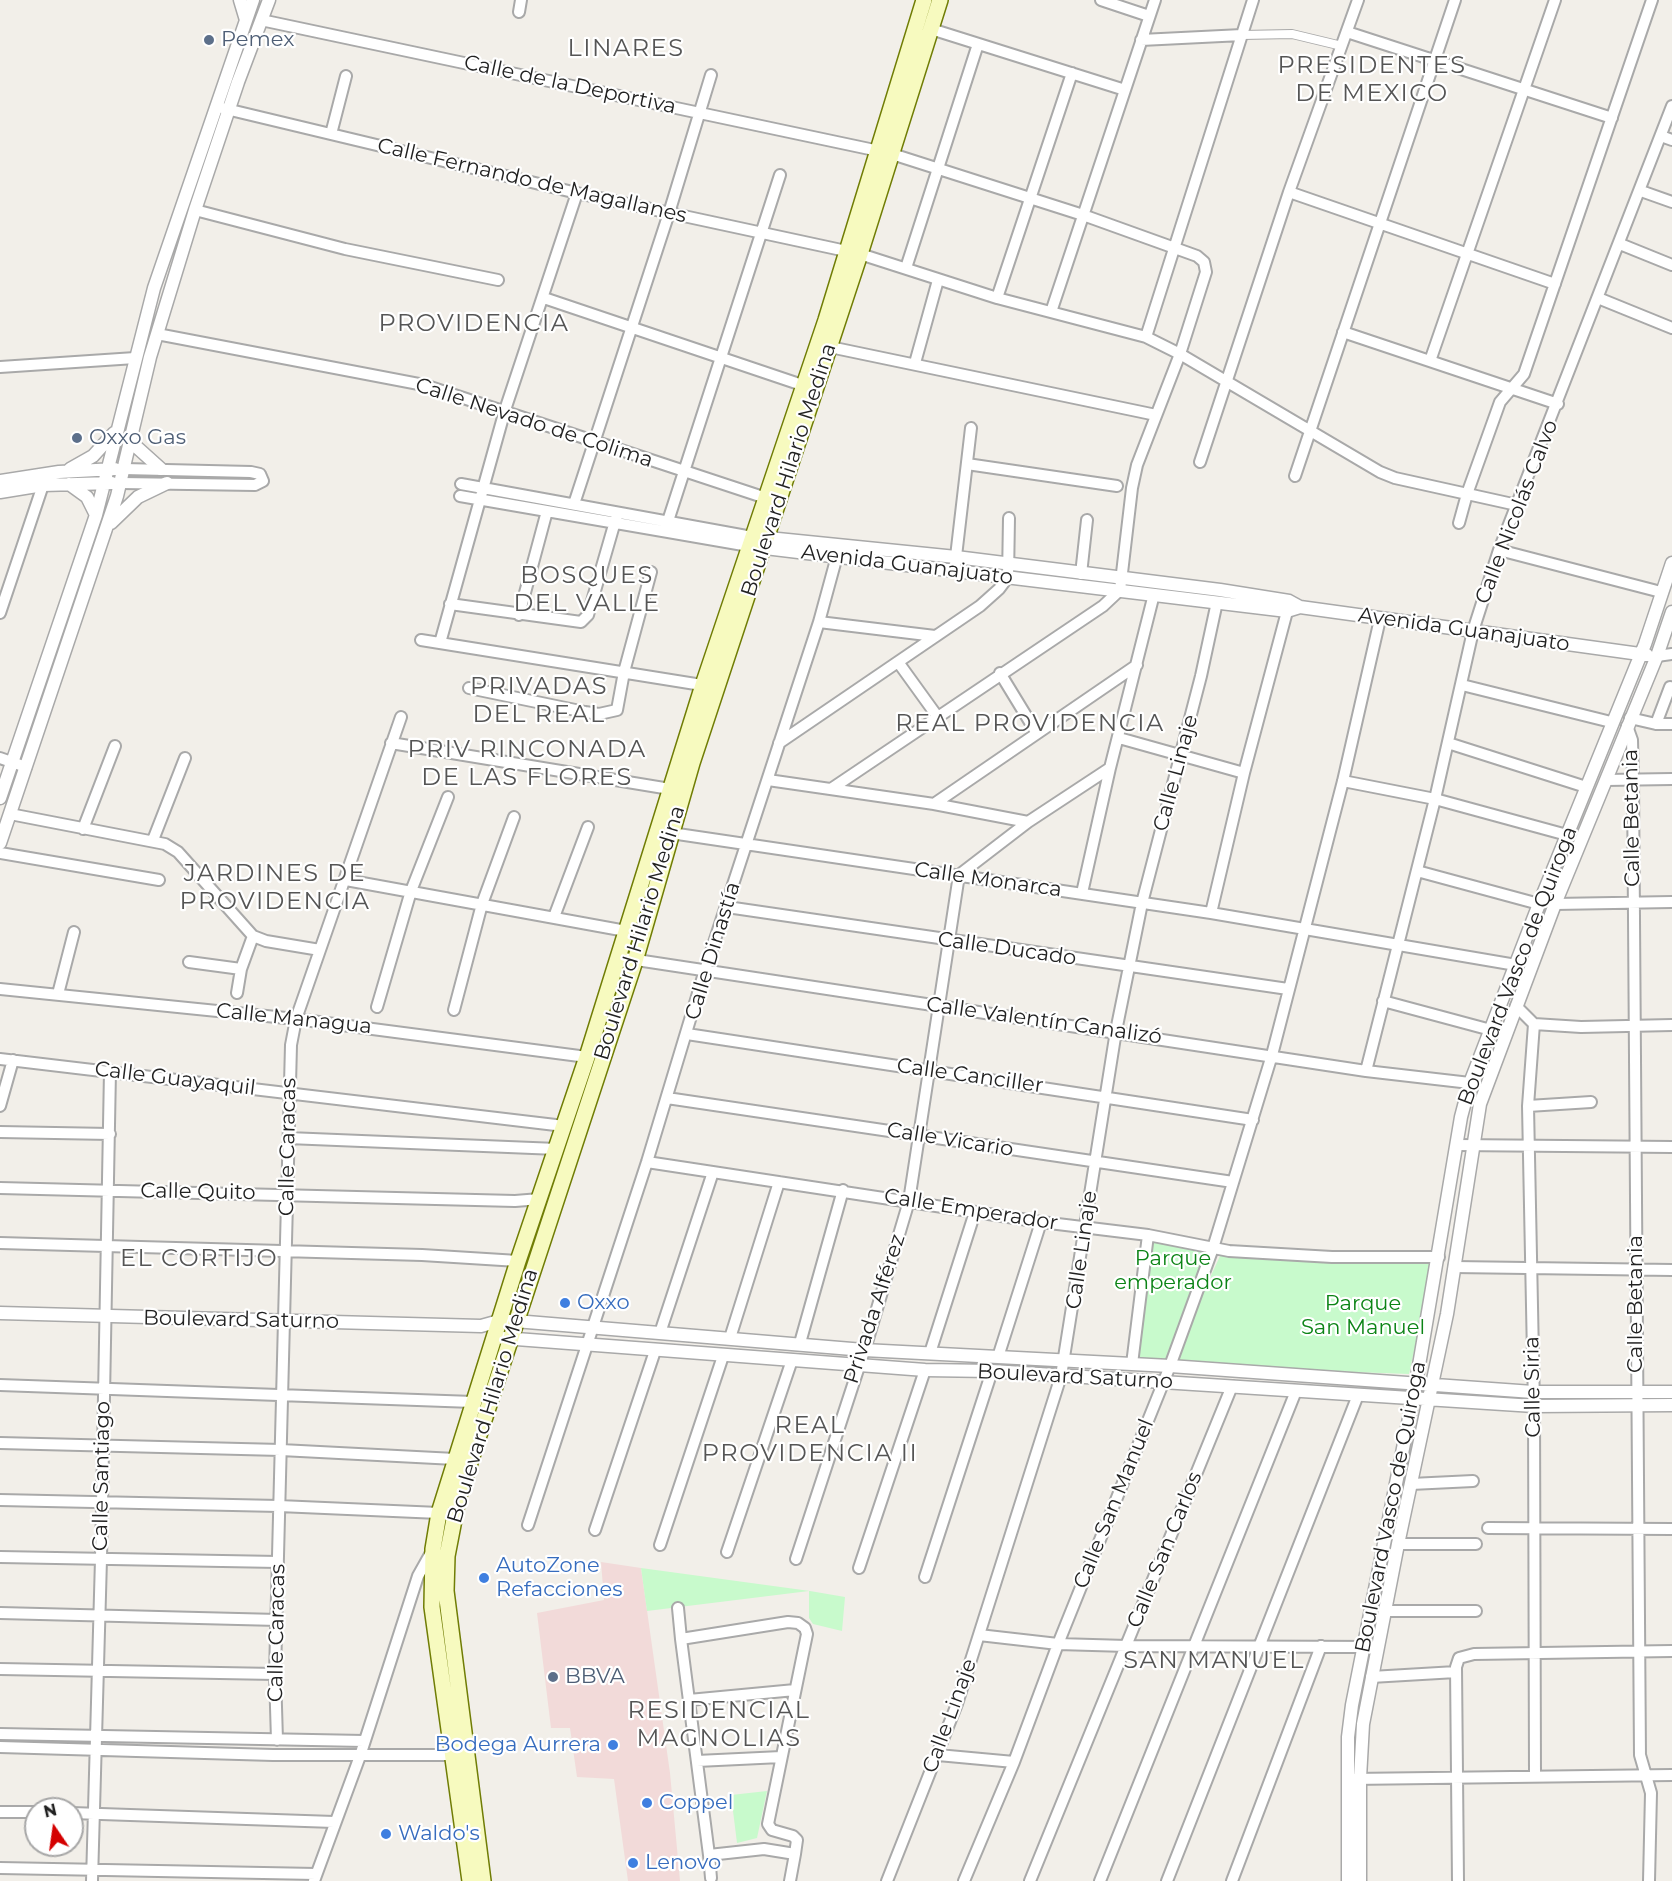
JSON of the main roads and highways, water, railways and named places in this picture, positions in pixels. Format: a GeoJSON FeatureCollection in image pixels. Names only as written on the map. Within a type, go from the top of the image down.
{"type":"FeatureCollection","features":[{"type":"Feature","properties":{"kind":"main road","name":"Boulevard Hilario Medina"},"geometry":{"type":"LineString","coordinates":[[886,152],[924,0]]}},
{"type":"Feature","properties":{"kind":"main road","name":"Boulevard Hilario Medina"},"geometry":{"type":"LineString","coordinates":[[758,542],[766,498],[854,253],[886,152],[940,0]]}},
{"type":"Feature","properties":{"kind":"main road","name":"Boulevard Hilario Medina"},"geometry":{"type":"LineString","coordinates":[[471,1881],[434,1622],[433,1549],[438,1514],[472,1402],[501,1332],[515,1321],[635,961],[710,686],[758,542],[830,347],[854,253]]}},
{"type":"Feature","properties":{"kind":"main road","name":"Boulevard Hilario Medina"},"geometry":{"type":"LineString","coordinates":[[483,1881],[448,1612],[446,1572],[458,1499],[518,1261],[587,1057],[670,789],[710,686]]}},
{"type":"Feature","properties":{"kind":"place","name":"Pemex"},"geometry":{"type":"Point","coordinates":[209,40]}},
{"type":"Feature","properties":{"kind":"place","name":"Oxxo Gas"},"geometry":{"type":"Point","coordinates":[77,438]}},
{"type":"Feature","properties":{"kind":"place","name":"Oxxo"},"geometry":{"type":"Point","coordinates":[565,1303]}},
{"type":"Feature","properties":{"kind":"place","name":"AutoZone Refacciones"},"geometry":{"type":"Point","coordinates":[484,1578]}},
{"type":"Feature","properties":{"kind":"place","name":"BBVA"},"geometry":{"type":"Point","coordinates":[553,1677]}},
{"type":"Feature","properties":{"kind":"place","name":"Bodega Aurrera"},"geometry":{"type":"Point","coordinates":[613,1745]}},
{"type":"Feature","properties":{"kind":"place","name":"Coppel"},"geometry":{"type":"Point","coordinates":[647,1803]}},
{"type":"Feature","properties":{"kind":"place","name":"Waldo's"},"geometry":{"type":"Point","coordinates":[386,1834]}},
{"type":"Feature","properties":{"kind":"place","name":"Lenovo"},"geometry":{"type":"Point","coordinates":[633,1863]}},
{"type":"Feature","properties":{"kind":"district","name":"LINARES"},"geometry":{"type":"Point","coordinates":[626,49]}},
{"type":"Feature","properties":{"kind":"district","name":"PRESIDENTES DE MEXICO"},"geometry":{"type":"Point","coordinates":[1372,80]}},
{"type":"Feature","properties":{"kind":"district","name":"PROVIDENCIA"},"geometry":{"type":"Point","coordinates":[474,324]}},
{"type":"Feature","properties":{"kind":"district","name":"BOSQUES DEL VALLE"},"geometry":{"type":"Point","coordinates":[587,590]}},
{"type":"Feature","properties":{"kind":"district","name":"PRIVADAS DEL REAL"},"geometry":{"type":"Point","coordinates":[539,701]}},
{"type":"Feature","properties":{"kind":"district","name":"REAL PROVIDENCIA"},"geometry":{"type":"Point","coordinates":[1030,724]}},
{"type":"Feature","properties":{"kind":"district","name":"PRIV RINCONADA DE LAS FLORES"},"geometry":{"type":"Point","coordinates":[527,764]}},
{"type":"Feature","properties":{"kind":"district","name":"JARDINES DE PROVIDENCIA"},"geometry":{"type":"Point","coordinates":[275,888]}},
{"type":"Feature","properties":{"kind":"district","name":"EL CORTIJO"},"geometry":{"type":"Point","coordinates":[199,1259]}},
{"type":"Feature","properties":{"kind":"district","name":"REAL PROVIDENCIA II"},"geometry":{"type":"Point","coordinates":[810,1440]}},
{"type":"Feature","properties":{"kind":"district","name":"SAN MANUEL"},"geometry":{"type":"Point","coordinates":[1214,1661]}},
{"type":"Feature","properties":{"kind":"district","name":"RESIDENCIAL MAGNOLIAS"},"geometry":{"type":"Point","coordinates":[719,1725]}},
{"type":"Feature","properties":{"kind":"park label","name":"Parque emperador"},"geometry":{"type":"Point","coordinates":[1173,1271]}},
{"type":"Feature","properties":{"kind":"park label","name":"Parque San Manuel"},"geometry":{"type":"Point","coordinates":[1363,1316]}}]}
